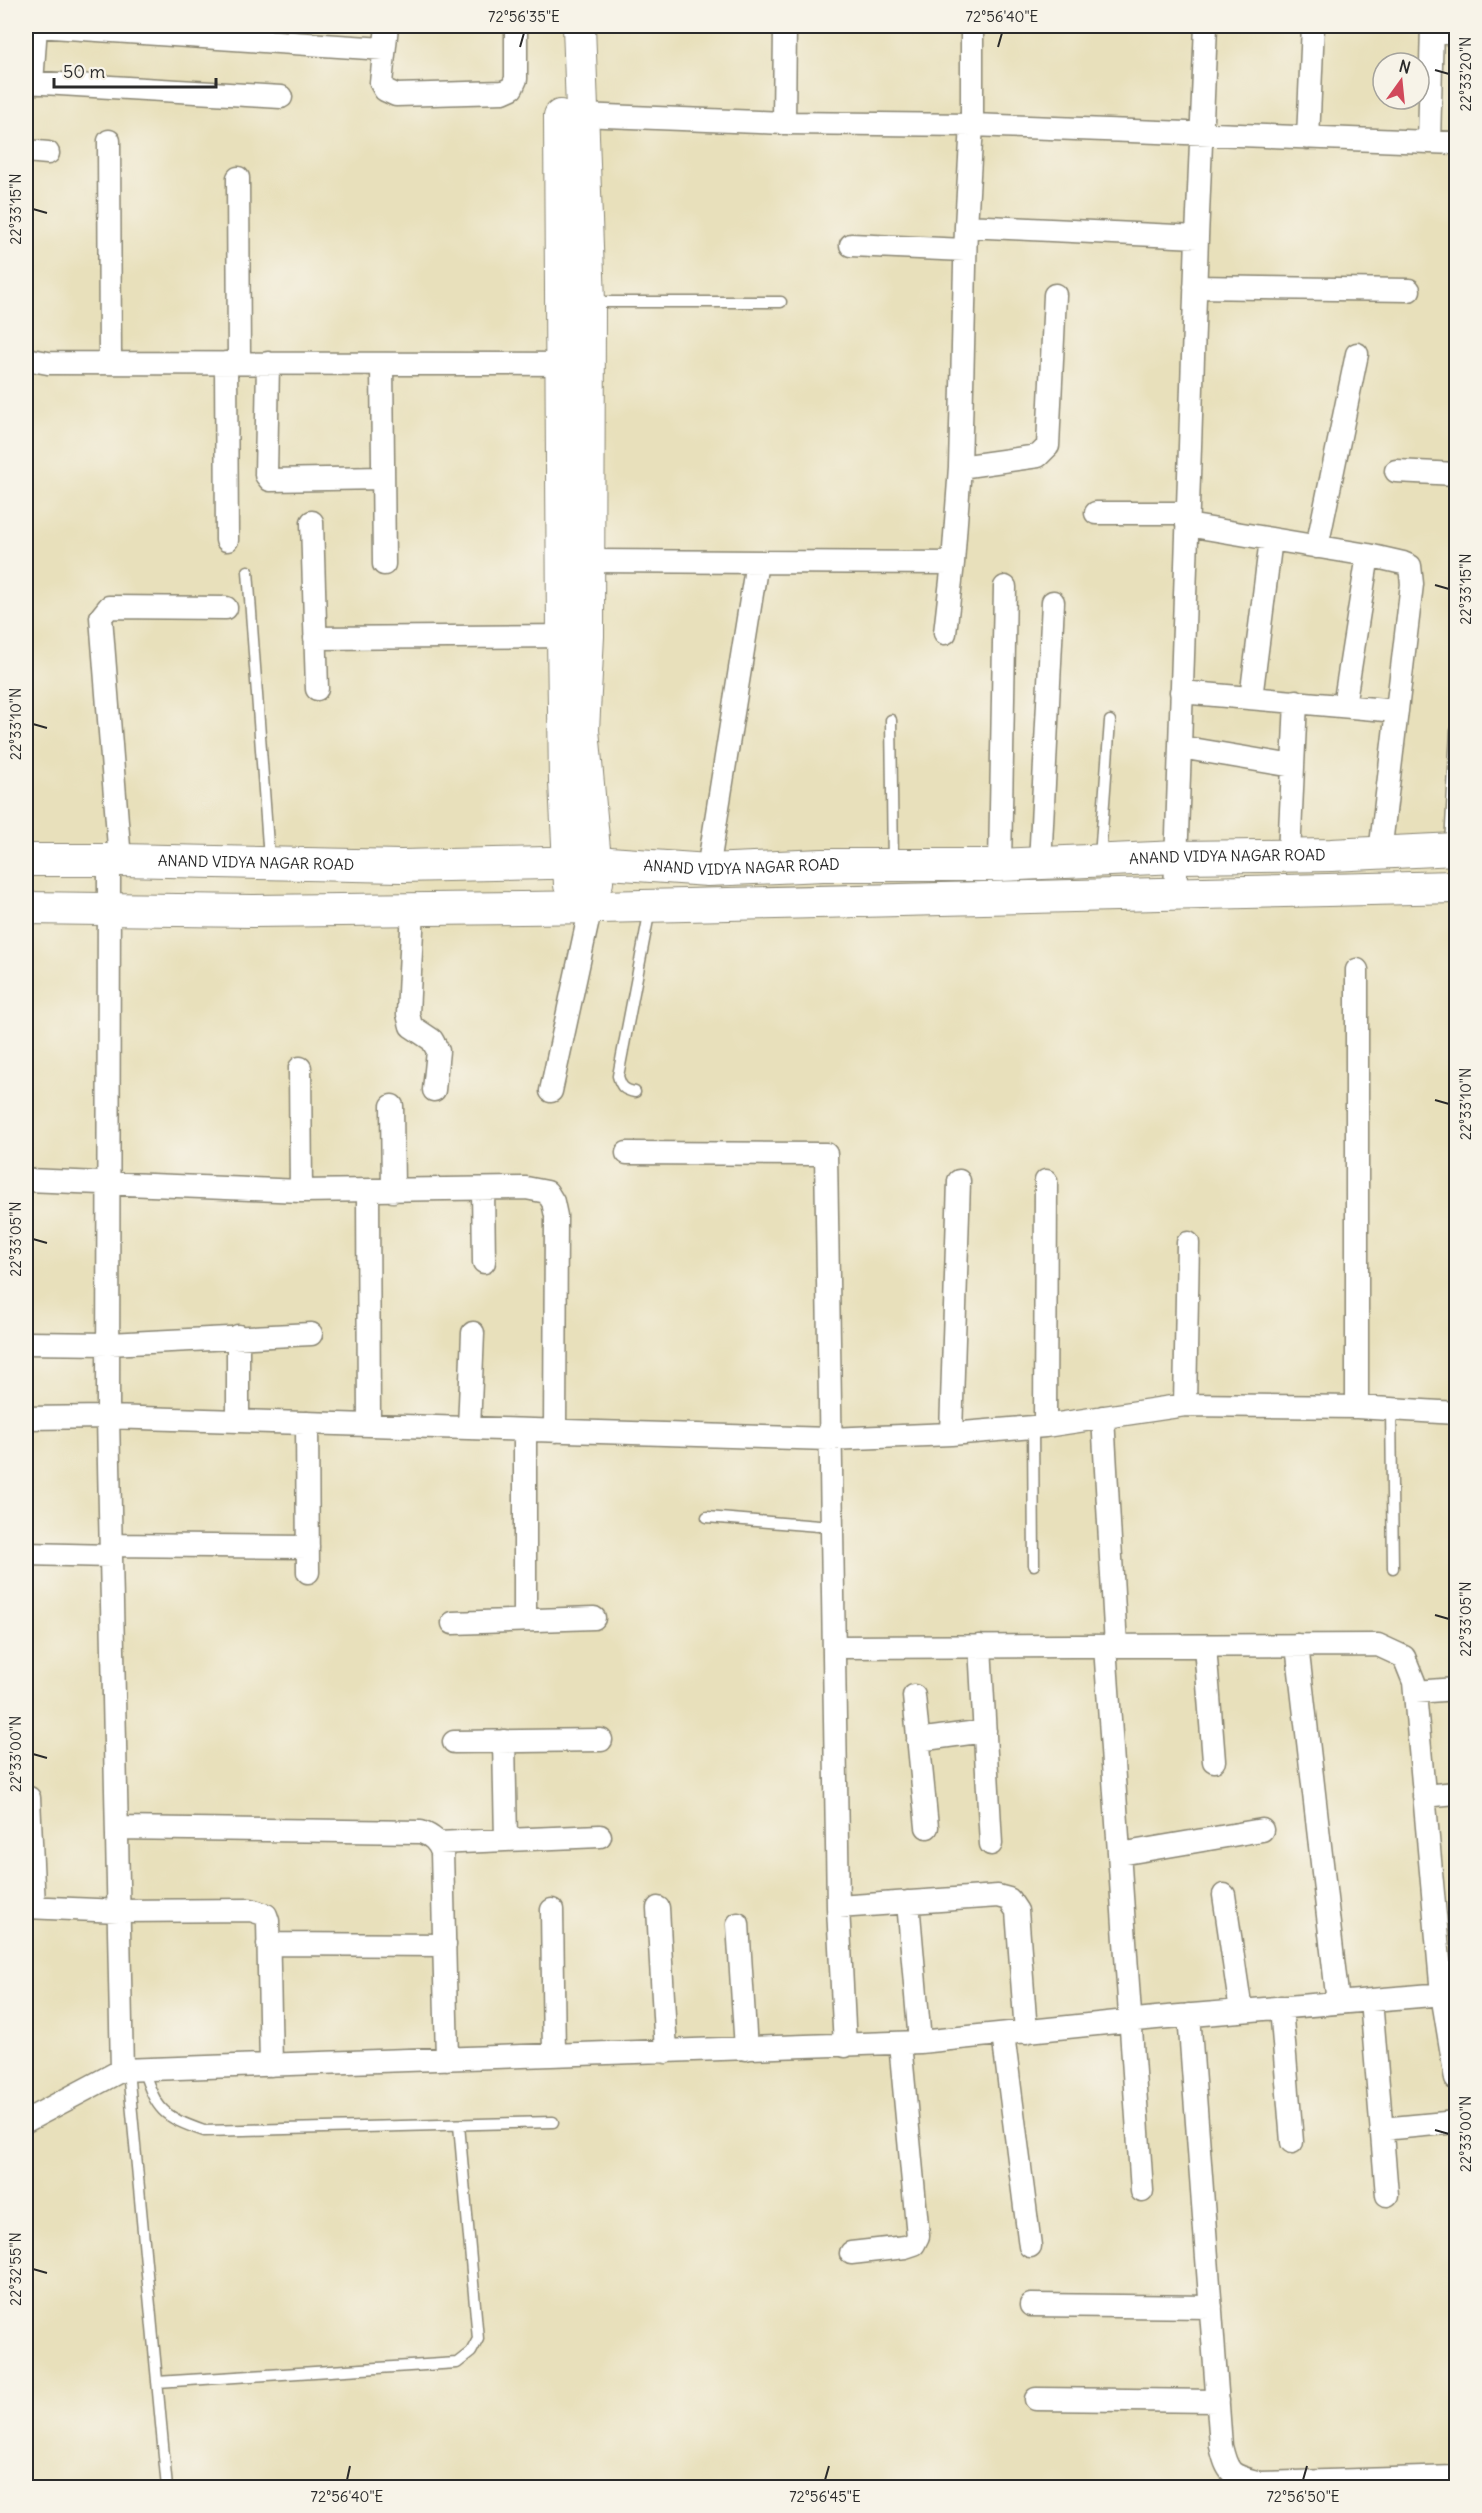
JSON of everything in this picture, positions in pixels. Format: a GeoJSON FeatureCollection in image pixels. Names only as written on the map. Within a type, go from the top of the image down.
{"type":"FeatureCollection","features":[{"type":"Feature","properties":{"kind":"main road"},"geometry":{"type":"LineString","coordinates":[[559,26],[588,561],[575,636]]}},
{"type":"Feature","properties":{"kind":"main road"},"geometry":{"type":"LineString","coordinates":[[579,26],[580,115],[589,302],[576,364],[575,636],[583,730],[583,863],[587,907]]}},
{"type":"Feature","properties":{"kind":"main road","name":"ANAND VIDYA NAGAR ROAD"},"geometry":{"type":"LineString","coordinates":[[26,860],[270,862],[401,866],[583,863],[708,870],[822,865],[1040,864],[1178,857],[1380,853],[1453,849]]}},
{"type":"Feature","properties":{"kind":"main road"},"geometry":{"type":"LineString","coordinates":[[26,908],[109,911],[587,907],[1456,887]]}},
{"type":"Feature","properties":{"kind":"street"},"geometry":{"type":"LineString","coordinates":[[281,97],[28,83],[37,26],[242,32],[384,49]]}},
{"type":"Feature","properties":{"kind":"street"},"geometry":{"type":"LineString","coordinates":[[387,26],[381,83],[385,90],[396,96],[503,92],[512,88],[516,79],[516,26]]}},
{"type":"Feature","properties":{"kind":"street"},"geometry":{"type":"LineString","coordinates":[[784,123],[785,26]]}},
{"type":"Feature","properties":{"kind":"street"},"geometry":{"type":"LineString","coordinates":[[945,633],[960,466],[966,226],[972,125],[972,26]]}},
{"type":"Feature","properties":{"kind":"street"},"geometry":{"type":"LineString","coordinates":[[1175,895],[1200,135],[1206,26]]}},
{"type":"Feature","properties":{"kind":"street"},"geometry":{"type":"LineString","coordinates":[[1308,138],[1312,26]]}},
{"type":"Feature","properties":{"kind":"street"},"geometry":{"type":"LineString","coordinates":[[1429,142],[1432,28],[1456,34]]}},
{"type":"Feature","properties":{"kind":"street"},"geometry":{"type":"LineString","coordinates":[[580,115],[784,123],[972,125],[1456,143]]}},
{"type":"Feature","properties":{"kind":"street"},"geometry":{"type":"LineString","coordinates":[[109,141],[110,363]]}},
{"type":"Feature","properties":{"kind":"street"},"geometry":{"type":"LineString","coordinates":[[26,151],[48,153]]}},
{"type":"Feature","properties":{"kind":"street"},"geometry":{"type":"LineString","coordinates":[[227,540],[238,178]]}},
{"type":"Feature","properties":{"kind":"street"},"geometry":{"type":"LineString","coordinates":[[966,226],[1197,237]]}},
{"type":"Feature","properties":{"kind":"street"},"geometry":{"type":"LineString","coordinates":[[851,244],[966,250]]}},
{"type":"Feature","properties":{"kind":"street"},"geometry":{"type":"LineString","coordinates":[[1195,287],[1409,290]]}},
{"type":"Feature","properties":{"kind":"street"},"geometry":{"type":"LineString","coordinates":[[960,466],[1038,456],[1048,446],[1055,295]]}},
{"type":"Feature","properties":{"kind":"street"},"geometry":{"type":"LineString","coordinates":[[1317,547],[1358,354]]}},
{"type":"Feature","properties":{"kind":"street"},"geometry":{"type":"LineString","coordinates":[[26,359],[48,363],[576,364]]}},
{"type":"Feature","properties":{"kind":"street"},"geometry":{"type":"LineString","coordinates":[[268,363],[266,475],[270,480],[384,478]]}},
{"type":"Feature","properties":{"kind":"street"},"geometry":{"type":"LineString","coordinates":[[382,364],[384,564]]}},
{"type":"Feature","properties":{"kind":"street"},"geometry":{"type":"LineString","coordinates":[[1396,471],[1456,474]]}},
{"type":"Feature","properties":{"kind":"street"},"geometry":{"type":"LineString","coordinates":[[1096,513],[1187,519],[1271,539],[1403,562],[1410,566],[1413,574],[1380,853]]}},
{"type":"Feature","properties":{"kind":"street"},"geometry":{"type":"LineString","coordinates":[[312,522],[316,689]]}},
{"type":"Feature","properties":{"kind":"street"},"geometry":{"type":"LineString","coordinates":[[1251,698],[1271,539]]}},
{"type":"Feature","properties":{"kind":"street"},"geometry":{"type":"LineString","coordinates":[[1344,706],[1368,555]]}},
{"type":"Feature","properties":{"kind":"street"},"geometry":{"type":"LineString","coordinates":[[588,561],[953,563]]}},
{"type":"Feature","properties":{"kind":"street"},"geometry":{"type":"LineString","coordinates":[[708,870],[757,562]]}},
{"type":"Feature","properties":{"kind":"street"},"geometry":{"type":"LineString","coordinates":[[1000,865],[1005,587]]}},
{"type":"Feature","properties":{"kind":"street"},"geometry":{"type":"LineString","coordinates":[[1040,864],[1053,602]]}},
{"type":"Feature","properties":{"kind":"street"},"geometry":{"type":"LineString","coordinates":[[131,2069],[119,1911],[108,1417],[109,911],[115,860],[100,617],[108,607],[226,608]]}},
{"type":"Feature","properties":{"kind":"street"},"geometry":{"type":"LineString","coordinates":[[315,638],[575,636]]}},
{"type":"Feature","properties":{"kind":"street"},"geometry":{"type":"LineString","coordinates":[[1181,692],[1397,711]]}},
{"type":"Feature","properties":{"kind":"street"},"geometry":{"type":"LineString","coordinates":[[1289,855],[1296,702]]}},
{"type":"Feature","properties":{"kind":"street"},"geometry":{"type":"LineString","coordinates":[[1180,747],[1293,766]]}},
{"type":"Feature","properties":{"kind":"street"},"geometry":{"type":"LineString","coordinates":[[551,1091],[587,907]]}},
{"type":"Feature","properties":{"kind":"street"},"geometry":{"type":"LineString","coordinates":[[413,909],[408,1014],[411,1026],[432,1040],[438,1051],[434,1090]]}},
{"type":"Feature","properties":{"kind":"street"},"geometry":{"type":"LineString","coordinates":[[1357,970],[1357,1407]]}},
{"type":"Feature","properties":{"kind":"street"},"geometry":{"type":"LineString","coordinates":[[300,1068],[301,1191]]}},
{"type":"Feature","properties":{"kind":"street"},"geometry":{"type":"LineString","coordinates":[[392,1106],[393,1191]]}},
{"type":"Feature","properties":{"kind":"street"},"geometry":{"type":"LineString","coordinates":[[627,1153],[826,1154],[838,1906],[845,2046]]}},
{"type":"Feature","properties":{"kind":"street"},"geometry":{"type":"LineString","coordinates":[[26,1180],[301,1191],[537,1189],[547,1192],[553,1202],[556,1216],[555,1431]]}},
{"type":"Feature","properties":{"kind":"street"},"geometry":{"type":"LineString","coordinates":[[951,1434],[959,1181]]}},
{"type":"Feature","properties":{"kind":"street"},"geometry":{"type":"LineString","coordinates":[[1039,1427],[1046,1181]]}},
{"type":"Feature","properties":{"kind":"street"},"geometry":{"type":"LineString","coordinates":[[483,1189],[484,1262]]}},
{"type":"Feature","properties":{"kind":"street"},"geometry":{"type":"LineString","coordinates":[[368,1191],[369,1425]]}},
{"type":"Feature","properties":{"kind":"street"},"geometry":{"type":"LineString","coordinates":[[1185,1405],[1188,1243]]}},
{"type":"Feature","properties":{"kind":"street"},"geometry":{"type":"LineString","coordinates":[[469,1428],[473,1333]]}},
{"type":"Feature","properties":{"kind":"street"},"geometry":{"type":"LineString","coordinates":[[26,1343],[109,1344],[311,1334]]}},
{"type":"Feature","properties":{"kind":"street"},"geometry":{"type":"LineString","coordinates":[[238,1336],[238,1421]]}},
{"type":"Feature","properties":{"kind":"street"},"geometry":{"type":"LineString","coordinates":[[26,1418],[108,1417],[830,1439],[951,1434],[1039,1427],[1185,1405],[1357,1407],[1456,1413]]}},
{"type":"Feature","properties":{"kind":"street"},"geometry":{"type":"LineString","coordinates":[[1103,1417],[1110,1646],[1120,1854],[1142,2191]]}},
{"type":"Feature","properties":{"kind":"street"},"geometry":{"type":"LineString","coordinates":[[307,1423],[308,1572]]}},
{"type":"Feature","properties":{"kind":"street"},"geometry":{"type":"LineString","coordinates":[[525,1430],[525,1620]]}},
{"type":"Feature","properties":{"kind":"street"},"geometry":{"type":"LineString","coordinates":[[26,1554],[308,1547]]}},
{"type":"Feature","properties":{"kind":"street"},"geometry":{"type":"LineString","coordinates":[[453,1623],[594,1618]]}},
{"type":"Feature","properties":{"kind":"street"},"geometry":{"type":"LineString","coordinates":[[1297,1645],[1338,2003]]}},
{"type":"Feature","properties":{"kind":"street"},"geometry":{"type":"LineString","coordinates":[[834,1647],[1378,1645],[1404,1657],[1414,1682],[1424,1796],[1449,1994],[1456,2079]]}},
{"type":"Feature","properties":{"kind":"street"},"geometry":{"type":"LineString","coordinates":[[980,1646],[991,1844]]}},
{"type":"Feature","properties":{"kind":"street"},"geometry":{"type":"LineString","coordinates":[[1205,1646],[1214,1761]]}},
{"type":"Feature","properties":{"kind":"street"},"geometry":{"type":"LineString","coordinates":[[1415,1692],[1456,1689]]}},
{"type":"Feature","properties":{"kind":"street"},"geometry":{"type":"LineString","coordinates":[[914,1696],[927,1827]]}},
{"type":"Feature","properties":{"kind":"street"},"geometry":{"type":"LineString","coordinates":[[918,1740],[985,1731]]}},
{"type":"Feature","properties":{"kind":"street"},"geometry":{"type":"LineString","coordinates":[[454,1742],[601,1740]]}},
{"type":"Feature","properties":{"kind":"street"},"geometry":{"type":"LineString","coordinates":[[504,1741],[506,1840]]}},
{"type":"Feature","properties":{"kind":"street"},"geometry":{"type":"LineString","coordinates":[[1424,1796],[1456,1793]]}},
{"type":"Feature","properties":{"kind":"street"},"geometry":{"type":"LineString","coordinates":[[29,1798],[30,1907],[119,1911],[251,1910],[266,1916],[268,1921],[271,2065]]}},
{"type":"Feature","properties":{"kind":"street"},"geometry":{"type":"LineString","coordinates":[[117,1828],[421,1832],[430,1836],[438,1843],[442,1852],[447,2059]]}},
{"type":"Feature","properties":{"kind":"street"},"geometry":{"type":"LineString","coordinates":[[1120,1854],[1262,1830]]}},
{"type":"Feature","properties":{"kind":"street"},"geometry":{"type":"LineString","coordinates":[[438,1843],[600,1836]]}},
{"type":"Feature","properties":{"kind":"street"},"geometry":{"type":"LineString","coordinates":[[1224,1895],[1241,2011]]}},
{"type":"Feature","properties":{"kind":"street"},"geometry":{"type":"LineString","coordinates":[[838,1906],[998,1896],[1009,1899],[1017,1911],[1026,2032]]}},
{"type":"Feature","properties":{"kind":"street"},"geometry":{"type":"LineString","coordinates":[[851,2253],[905,2247],[914,2244],[918,2236],[910,2043],[908,1902]]}},
{"type":"Feature","properties":{"kind":"street"},"geometry":{"type":"LineString","coordinates":[[658,1908],[666,2052]]}},
{"type":"Feature","properties":{"kind":"street"},"geometry":{"type":"LineString","coordinates":[[552,1910],[554,2055]]}},
{"type":"Feature","properties":{"kind":"street"},"geometry":{"type":"LineString","coordinates":[[738,1924],[746,2049]]}},
{"type":"Feature","properties":{"kind":"street"},"geometry":{"type":"LineString","coordinates":[[268,1944],[445,1945]]}},
{"type":"Feature","properties":{"kind":"street"},"geometry":{"type":"LineString","coordinates":[[26,2121],[131,2069],[910,2043],[1189,2015],[1449,1994]]}},
{"type":"Feature","properties":{"kind":"street"},"geometry":{"type":"LineString","coordinates":[[1371,2000],[1388,2195]]}},
{"type":"Feature","properties":{"kind":"street"},"geometry":{"type":"LineString","coordinates":[[1281,2007],[1292,2142]]}},
{"type":"Feature","properties":{"kind":"street"},"geometry":{"type":"LineString","coordinates":[[1189,2015],[1221,2446],[1226,2467],[1237,2476],[1260,2483],[1300,2485],[1456,2477]]}},
{"type":"Feature","properties":{"kind":"street"},"geometry":{"type":"LineString","coordinates":[[1003,2034],[1030,2246]]}},
{"type":"Feature","properties":{"kind":"street"},"geometry":{"type":"LineString","coordinates":[[1382,2129],[1456,2122]]}},
{"type":"Feature","properties":{"kind":"street"},"geometry":{"type":"LineString","coordinates":[[1031,2305],[1211,2307]]}},
{"type":"Feature","properties":{"kind":"street"},"geometry":{"type":"LineString","coordinates":[[1036,2399],[1218,2401]]}},
{"type":"Feature","properties":{"kind":"lane"},"geometry":{"type":"LineString","coordinates":[[589,302],[781,302]]}},
{"type":"Feature","properties":{"kind":"lane"},"geometry":{"type":"LineString","coordinates":[[248,571],[270,862]]}},
{"type":"Feature","properties":{"kind":"lane"},"geometry":{"type":"LineString","coordinates":[[891,720],[893,865]]}},
{"type":"Feature","properties":{"kind":"lane"},"geometry":{"type":"LineString","coordinates":[[1100,861],[1110,721]]}},
{"type":"Feature","properties":{"kind":"lane"},"geometry":{"type":"LineString","coordinates":[[1453,849],[1456,731]]}},
{"type":"Feature","properties":{"kind":"lane"},"geometry":{"type":"LineString","coordinates":[[635,1092],[625,1090],[618,1076],[650,906]]}},
{"type":"Feature","properties":{"kind":"lane"},"geometry":{"type":"LineString","coordinates":[[1391,1409],[1393,1568]]}},
{"type":"Feature","properties":{"kind":"lane"},"geometry":{"type":"LineString","coordinates":[[1034,1564],[1039,1427]]}},
{"type":"Feature","properties":{"kind":"lane"},"geometry":{"type":"LineString","coordinates":[[707,1517],[831,1527]]}},
{"type":"Feature","properties":{"kind":"lane"},"geometry":{"type":"LineString","coordinates":[[131,2069],[164,2112],[184,2124],[204,2131],[553,2122]]}},
{"type":"Feature","properties":{"kind":"lane"},"geometry":{"type":"LineString","coordinates":[[131,2069],[167,2487]]}},
{"type":"Feature","properties":{"kind":"lane"},"geometry":{"type":"LineString","coordinates":[[157,2382],[457,2363],[471,2352],[478,2339],[459,2125]]}}]}
